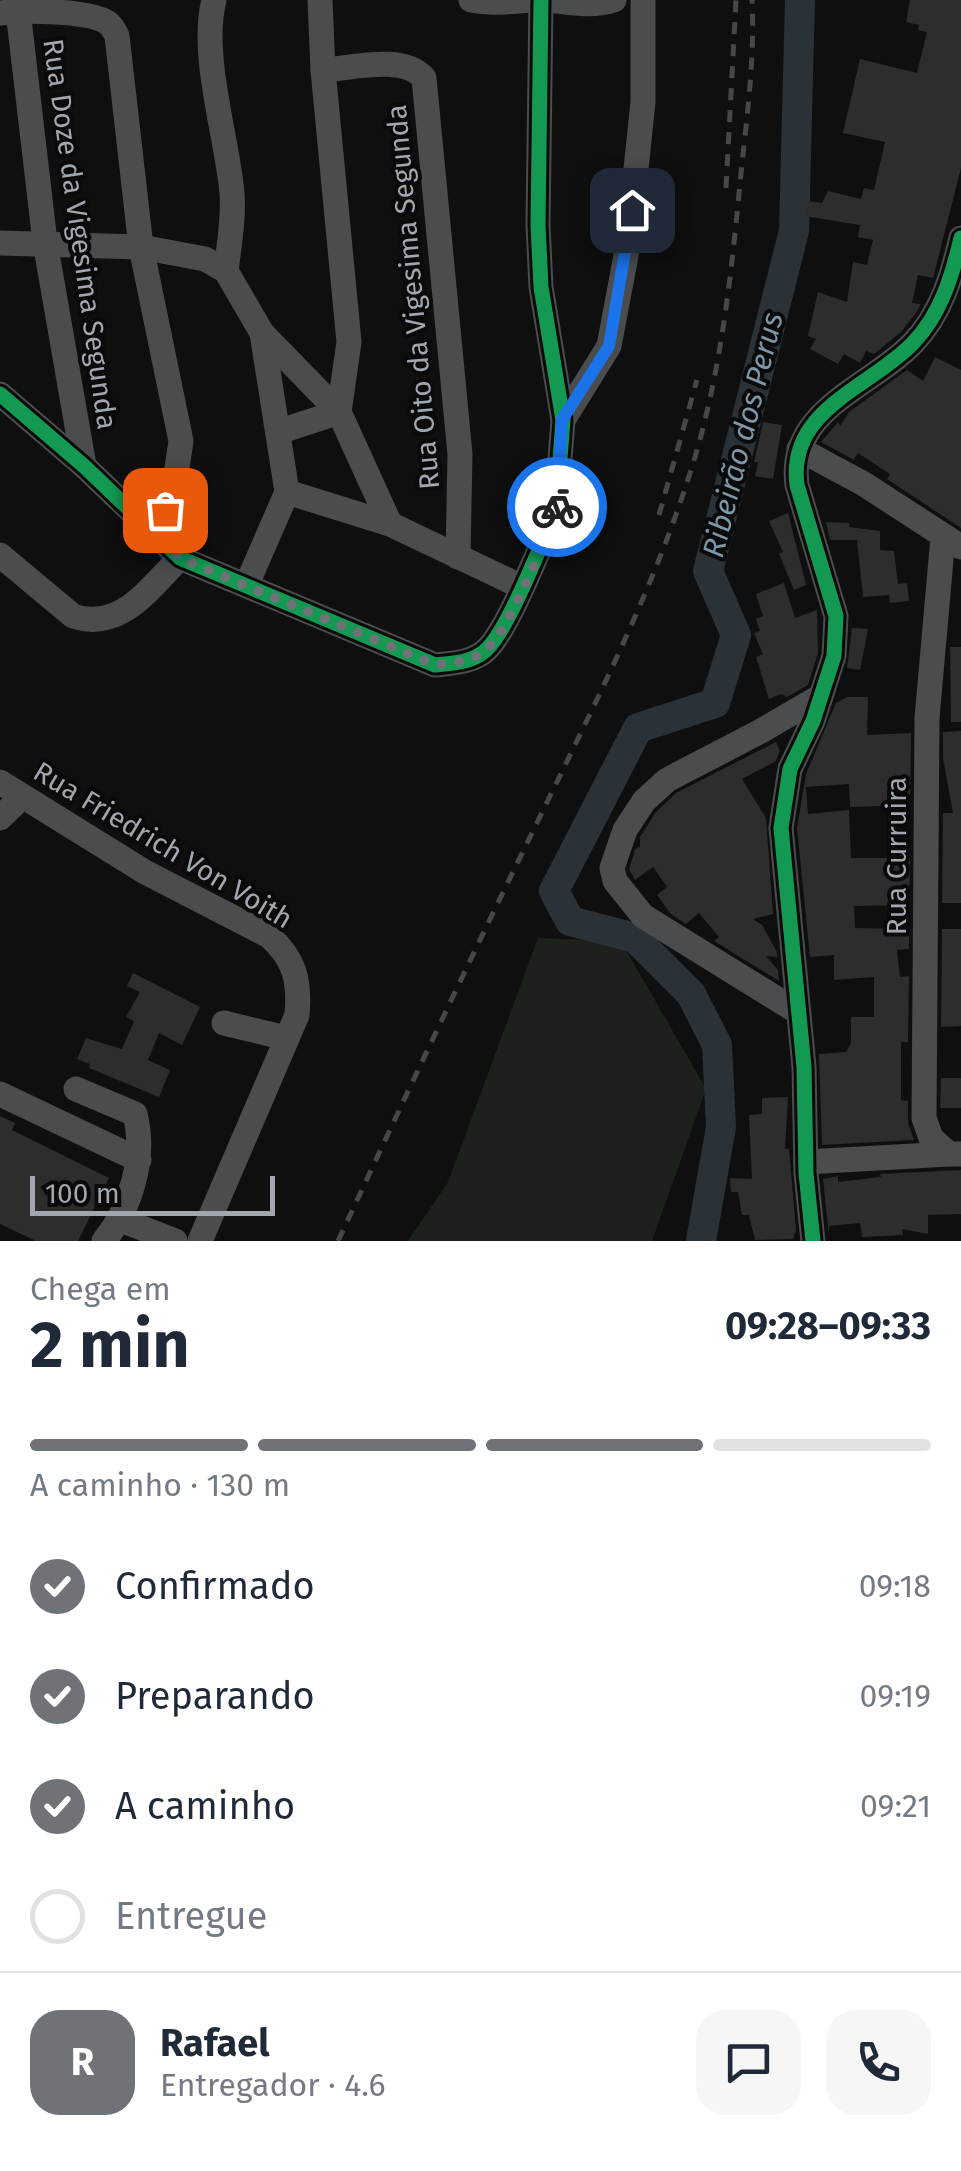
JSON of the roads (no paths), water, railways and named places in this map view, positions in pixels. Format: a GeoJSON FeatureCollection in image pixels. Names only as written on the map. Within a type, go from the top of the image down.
{"type":"FeatureCollection","features":[{"type":"Feature","properties":{"kind":"street"},"geometry":{"type":"LineString","coordinates":[[214,0],[210,15],[214,75],[232,190],[226,271]]}},
{"type":"Feature","properties":{"kind":"street"},"geometry":{"type":"LineString","coordinates":[[320,0],[349,342],[339,412]]}},
{"type":"Feature","properties":{"kind":"street"},"geometry":{"type":"LineString","coordinates":[[471,0],[541,0],[582,5],[614,0]]}},
{"type":"Feature","properties":{"kind":"street"},"geometry":{"type":"LineString","coordinates":[[0,394],[156,531],[180,558],[435,665],[466,661],[486,651],[500,632],[556,511],[562,420],[540,288],[537,172],[541,0]]}},
{"type":"Feature","properties":{"kind":"street"},"geometry":{"type":"LineString","coordinates":[[562,420],[609,346],[628,245],[643,102],[642,0]]}},
{"type":"Feature","properties":{"kind":"street"},"geometry":{"type":"LineString","coordinates":[[9,12],[97,17],[111,24],[117,36],[142,247],[181,441],[174,488],[156,531]]}},
{"type":"Feature","properties":{"kind":"street","name":"Rua Doze da Vigesima Segunda"},"geometry":{"type":"LineString","coordinates":[[9,12],[84,466]]}},
{"type":"Feature","properties":{"kind":"street","name":"Rua Oito da Vigesima Segunda"},"geometry":{"type":"LineString","coordinates":[[323,70],[393,64],[416,68],[424,78],[460,454],[458,557]]}},
{"type":"Feature","properties":{"kind":"street"},"geometry":{"type":"LineString","coordinates":[[0,244],[142,247],[205,259],[226,271],[262,332],[339,412],[390,524]]}},
{"type":"Feature","properties":{"kind":"street"},"geometry":{"type":"LineString","coordinates":[[813,1241],[806,1162],[806,1082],[782,810],[790,769],[813,721],[834,656],[836,616],[797,485],[799,449],[808,426],[819,415],[912,345],[941,304],[959,255]]}},
{"type":"Feature","properties":{"kind":"street"},"geometry":{"type":"LineString","coordinates":[[247,584],[286,492],[262,332]]}},
{"type":"Feature","properties":{"kind":"street"},"geometry":{"type":"LineString","coordinates":[[278,432],[339,412]]}},
{"type":"Feature","properties":{"kind":"street"},"geometry":{"type":"LineString","coordinates":[[799,449],[864,484],[952,542]]}},
{"type":"Feature","properties":{"kind":"street"},"geometry":{"type":"LineString","coordinates":[[286,492],[390,524],[522,587]]}},
{"type":"Feature","properties":{"kind":"street","name":"Rua Curruira"},"geometry":{"type":"LineString","coordinates":[[952,542],[927,718],[924,1118],[931,1138],[955,1154]]}},
{"type":"Feature","properties":{"kind":"street"},"geometry":{"type":"LineString","coordinates":[[0,556],[73,616],[88,621],[107,620],[126,610],[180,558]]}},
{"type":"Feature","properties":{"kind":"street"},"geometry":{"type":"LineString","coordinates":[[798,1012],[643,916],[615,881],[612,868],[625,830],[644,801],[667,780],[821,696]]}},
{"type":"Feature","properties":{"kind":"street","name":"Rua Friedrich Von Voith"},"geometry":{"type":"LineString","coordinates":[[0,782],[144,872],[269,936],[286,952],[300,988],[297,1015],[200,1241]]}},
{"type":"Feature","properties":{"kind":"street"},"geometry":{"type":"LineString","coordinates":[[0,818],[22,797]]}},
{"type":"Feature","properties":{"kind":"street"},"geometry":{"type":"LineString","coordinates":[[224,1022],[286,1038]]}},
{"type":"Feature","properties":{"kind":"street"},"geometry":{"type":"LineString","coordinates":[[76,1089],[135,1114],[138,1160],[122,1220],[104,1241]]}},
{"type":"Feature","properties":{"kind":"street"},"geometry":{"type":"LineString","coordinates":[[0,1094],[138,1160]]}},
{"type":"Feature","properties":{"kind":"street"},"geometry":{"type":"LineString","coordinates":[[806,1162],[955,1154]]}},
{"type":"Feature","properties":{"kind":"street"},"geometry":{"type":"LineString","coordinates":[[122,1220],[175,1241]]}},
{"type":"Feature","properties":{"kind":"waterway","name":"Ribeirão dos Perus"},"geometry":{"type":"LineString","coordinates":[[701,1241],[721,1127],[717,1045],[691,994],[635,938],[570,921],[554,891],[638,728],[715,703],[736,635],[708,571],[794,231],[800,0]]}},
{"type":"Feature","properties":{"kind":"railway"},"geometry":{"type":"LineString","coordinates":[[726,188],[736,0]]}},
{"type":"Feature","properties":{"kind":"railway"},"geometry":{"type":"LineString","coordinates":[[338,1241],[622,647],[679,505],[704,423],[725,316],[750,86],[752,0]]}},
{"type":"Feature","properties":{"kind":"railway"},"geometry":{"type":"LineString","coordinates":[[659,515],[697,380]]}}]}
